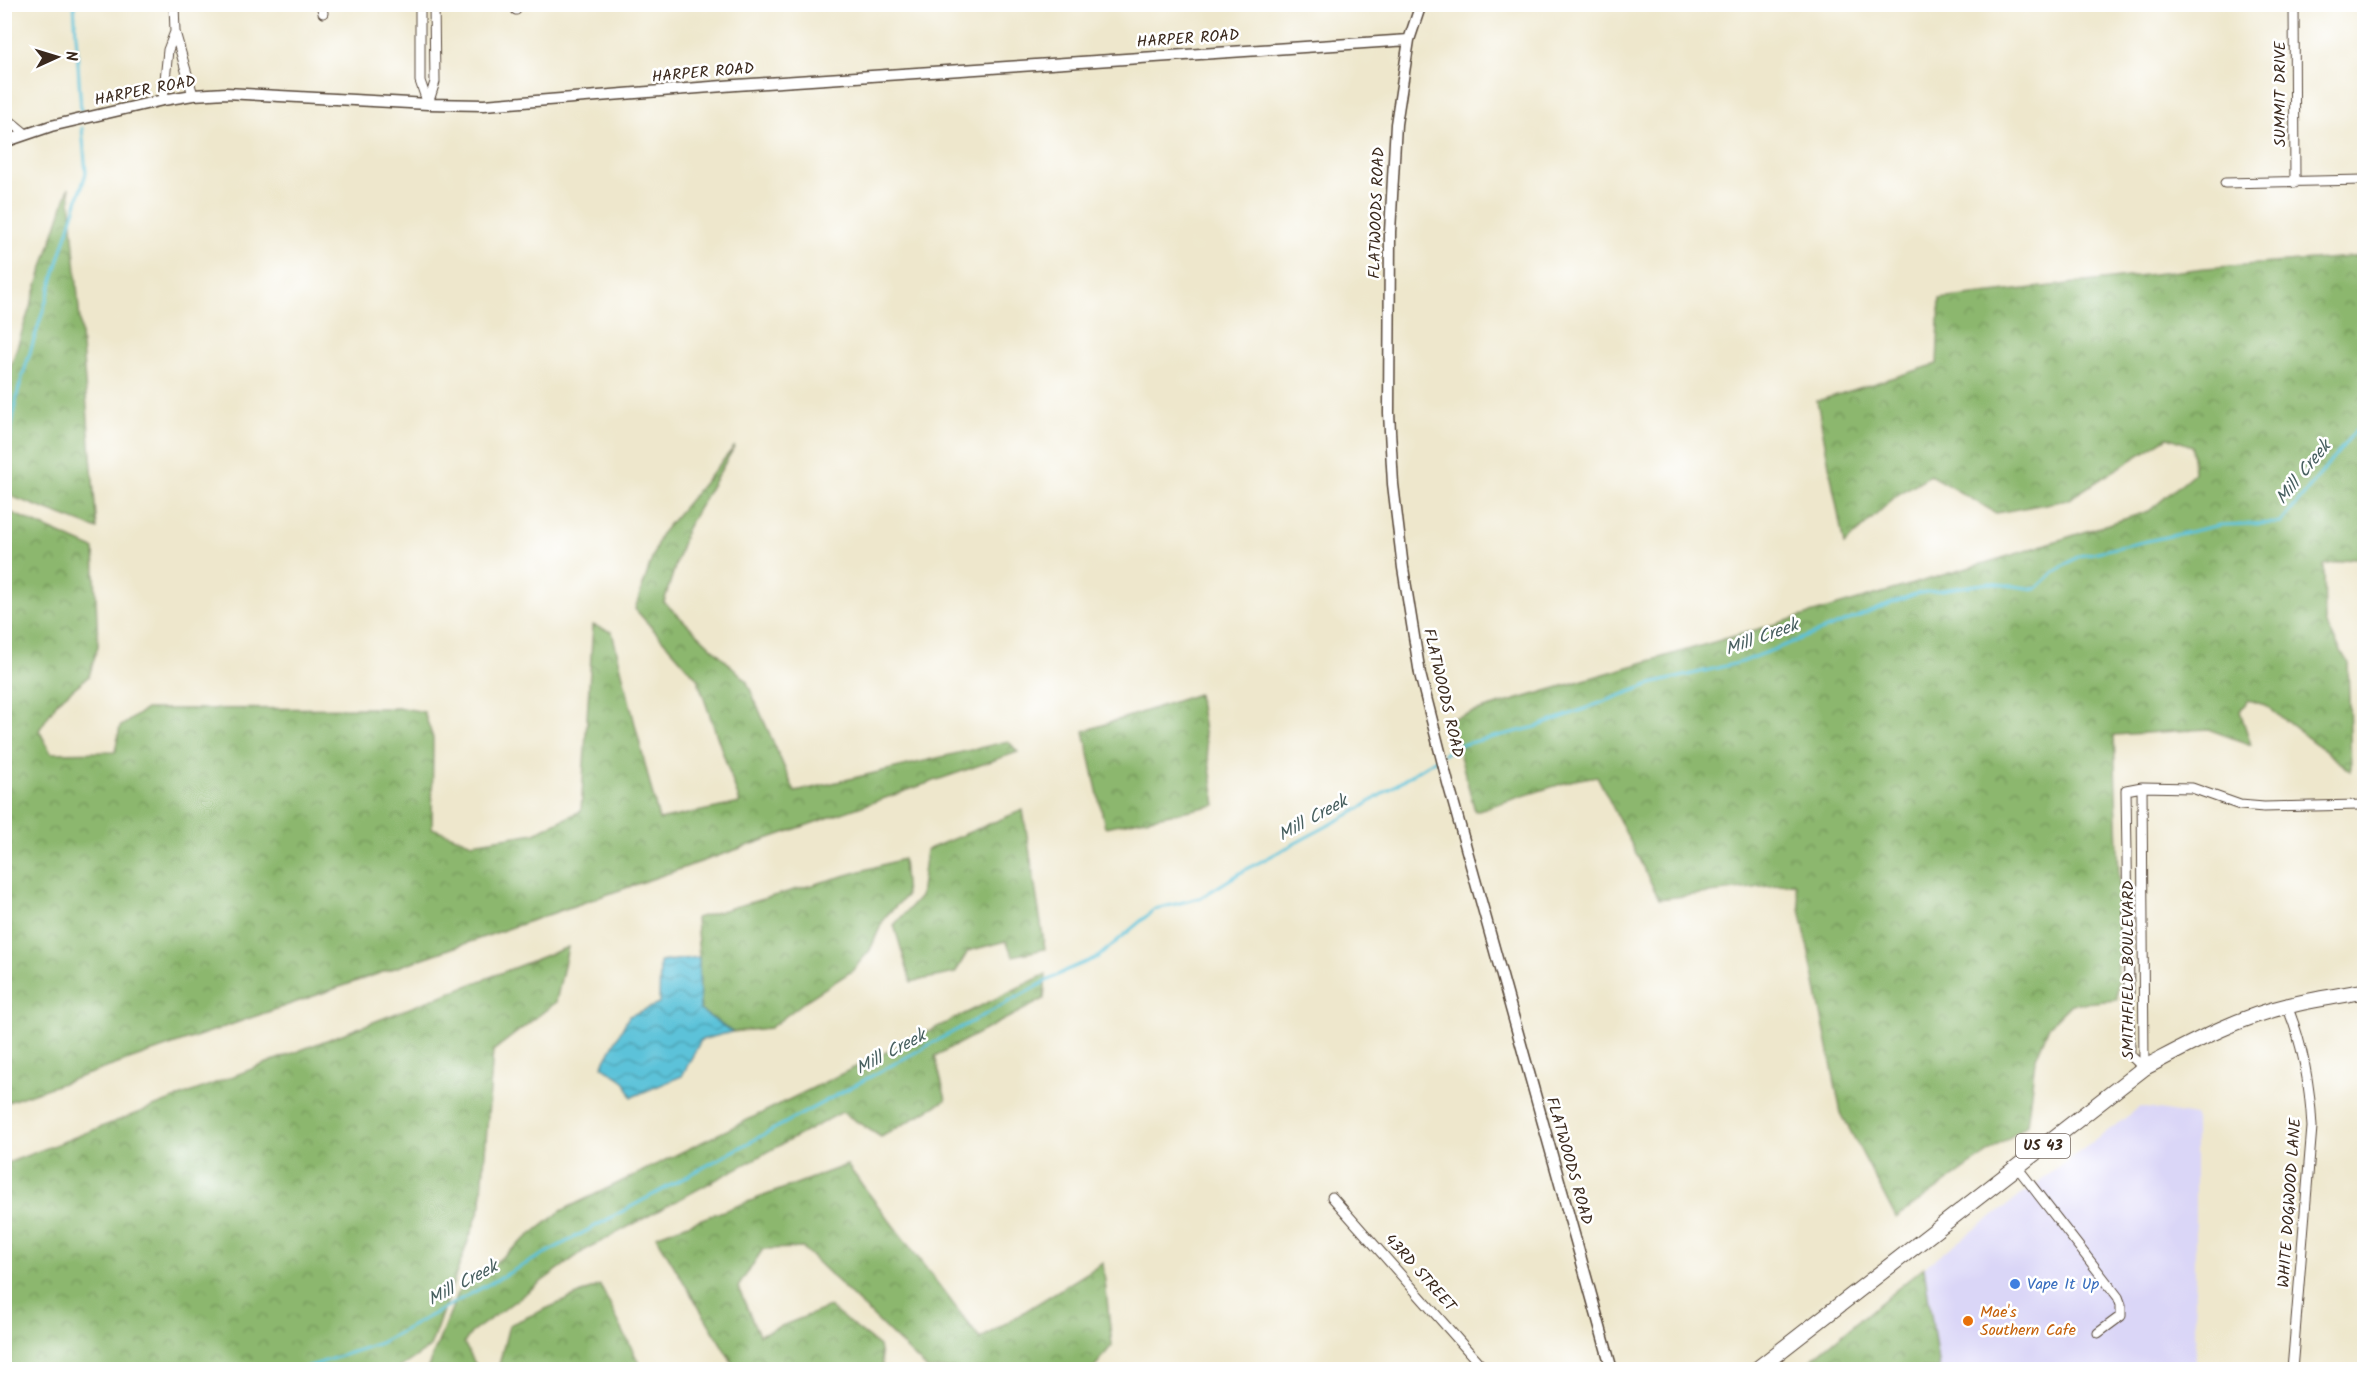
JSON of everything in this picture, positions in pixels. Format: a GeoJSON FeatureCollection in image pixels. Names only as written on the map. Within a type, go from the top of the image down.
{"type":"FeatureCollection","features":[{"type":"Feature","properties":{"kind":"highway","name":"US 43"},"geometry":{"type":"LineString","coordinates":[[1756,1370],[2144,1068],[2210,1033],[2248,1018],[2287,1006],[2364,991]]}},
{"type":"Feature","properties":{"kind":"street"},"geometry":{"type":"LineString","coordinates":[[174,4],[175,32],[193,95]]}},
{"type":"Feature","properties":{"kind":"street"},"geometry":{"type":"LineString","coordinates":[[420,4],[420,81],[428,104]]}},
{"type":"Feature","properties":{"kind":"street"},"geometry":{"type":"LineString","coordinates":[[428,104],[435,82],[434,4]]}},
{"type":"Feature","properties":{"kind":"street","name":"FLATWOODS ROAD"},"geometry":{"type":"LineString","coordinates":[[1421,4],[1409,40],[1393,159],[1388,318],[1389,413],[1393,484],[1403,568],[1420,674],[1432,722],[1612,1370]]}},
{"type":"Feature","properties":{"kind":"street","name":"SUMMIT DRIVE"},"geometry":{"type":"LineString","coordinates":[[2294,4],[2295,183]]}},
{"type":"Feature","properties":{"kind":"street"},"geometry":{"type":"LineString","coordinates":[[420,23],[434,23]]}},
{"type":"Feature","properties":{"kind":"street"},"geometry":{"type":"LineString","coordinates":[[163,100],[168,50],[175,32]]}},
{"type":"Feature","properties":{"kind":"street","name":"HARPER ROAD"},"geometry":{"type":"LineString","coordinates":[[4,142],[26,134],[163,100],[193,95],[262,95],[428,104],[520,104],[736,85],[1409,40]]}},
{"type":"Feature","properties":{"kind":"street"},"geometry":{"type":"LineString","coordinates":[[4,116],[26,134]]}},
{"type":"Feature","properties":{"kind":"street"},"geometry":{"type":"LineString","coordinates":[[2225,183],[2364,180]]}},
{"type":"Feature","properties":{"kind":"street"},"geometry":{"type":"LineString","coordinates":[[2142,787],[2192,788],[2240,805],[2264,807],[2364,803]]}},
{"type":"Feature","properties":{"kind":"street","name":"SMITHFIELD BOULEVARD"},"geometry":{"type":"LineString","coordinates":[[2142,787],[2144,1068],[2130,1055],[2126,790],[2142,787]]}},
{"type":"Feature","properties":{"kind":"street","name":"WHITE DOGWOOD LANE"},"geometry":{"type":"LineString","coordinates":[[2287,1006],[2303,1054],[2311,1103],[2312,1127],[2292,1370]]}},
{"type":"Feature","properties":{"kind":"street"},"geometry":{"type":"LineString","coordinates":[[2017,1167],[2118,1297],[2121,1316],[2098,1333]]}},
{"type":"Feature","properties":{"kind":"street","name":"43RD STREET"},"geometry":{"type":"LineString","coordinates":[[1332,1197],[1485,1370]]}},
{"type":"Feature","properties":{"kind":"shaded area"},"geometry":{"type":"Polygon","coordinates":[[[2140,1107],[2195,1116],[2195,1369],[1939,1369],[1924,1267],[2140,1107]]]}},
{"type":"Feature","properties":{"kind":"green space"},"geometry":{"type":"Polygon","coordinates":[[[69,187],[97,529],[5,494],[5,384],[69,187]]]}},
{"type":"Feature","properties":{"kind":"green space"},"geometry":{"type":"Polygon","coordinates":[[[2364,256],[2364,556],[2324,565],[2325,623],[2348,663],[2351,771],[2265,705],[2248,700],[2240,711],[2251,745],[2208,729],[2114,735],[2120,906],[2117,1000],[2071,1004],[2049,1026],[2035,1060],[2027,1125],[1896,1218],[1841,1113],[1795,883],[1659,899],[1597,776],[1574,780],[1475,811],[1450,719],[2019,553],[2149,511],[2194,473],[2192,446],[2168,437],[2067,500],[1996,513],[1930,475],[1897,495],[1844,545],[1817,401],[1937,364],[1940,299],[2205,268],[2364,256]]]}},
{"type":"Feature","properties":{"kind":"green space"},"geometry":{"type":"Polygon","coordinates":[[[735,446],[687,528],[664,602],[746,680],[795,792],[1008,741],[1018,752],[5,1103],[5,510],[94,549],[98,646],[89,676],[58,701],[39,730],[51,753],[115,752],[120,727],[146,709],[402,708],[424,712],[433,738],[432,828],[472,843],[535,833],[581,811],[593,625],[612,632],[659,820],[740,803],[697,678],[635,609],[660,535],[735,446]]]}},
{"type":"Feature","properties":{"kind":"green space"},"geometry":{"type":"Polygon","coordinates":[[[1198,694],[1216,805],[1105,827],[1084,731],[1198,694]]]}},
{"type":"Feature","properties":{"kind":"green space"},"geometry":{"type":"Polygon","coordinates":[[[1023,810],[1045,949],[1013,956],[1006,941],[968,951],[955,973],[911,982],[894,925],[920,897],[926,850],[1023,810]]]}},
{"type":"Feature","properties":{"kind":"green space"},"geometry":{"type":"Polygon","coordinates":[[[903,859],[906,896],[884,918],[870,950],[852,971],[808,999],[770,1028],[732,1032],[700,1010],[696,918],[903,859]]]}},
{"type":"Feature","properties":{"kind":"green space"},"geometry":{"type":"Polygon","coordinates":[[[568,947],[556,1002],[493,1051],[481,1205],[430,1347],[398,1369],[5,1369],[5,1164],[568,947]]]}},
{"type":"Feature","properties":{"kind":"green space"},"geometry":{"type":"Polygon","coordinates":[[[1046,974],[1044,999],[935,1056],[946,1100],[881,1137],[842,1112],[585,1250],[471,1333],[464,1343],[478,1369],[429,1369],[459,1291],[561,1211],[1046,974]]]}},
{"type":"Feature","properties":{"kind":"green space"},"geometry":{"type":"Polygon","coordinates":[[[847,1165],[980,1339],[1103,1263],[1112,1345],[1093,1369],[927,1369],[803,1248],[763,1249],[738,1287],[759,1335],[829,1307],[879,1346],[883,1369],[736,1369],[656,1236],[847,1165]]]}},
{"type":"Feature","properties":{"kind":"green space"},"geometry":{"type":"Polygon","coordinates":[[[1924,1267],[1939,1369],[1800,1369],[1924,1267]]]}},
{"type":"Feature","properties":{"kind":"green space"},"geometry":{"type":"Polygon","coordinates":[[[600,1285],[642,1369],[498,1369],[509,1325],[600,1285]]]}},
{"type":"Feature","properties":{"kind":"water"},"geometry":{"type":"Polygon","coordinates":[[[699,957],[700,1010],[732,1032],[701,1040],[682,1076],[632,1097],[624,1081],[602,1066],[629,1016],[659,1004],[660,962],[699,957]]]}},
{"type":"Feature","properties":{"kind":"waterway"},"geometry":{"type":"LineString","coordinates":[[74,4],[81,110]]}},
{"type":"Feature","properties":{"kind":"waterway"},"geometry":{"type":"LineString","coordinates":[[4,469],[18,391],[86,173],[82,128]]}},
{"type":"Feature","properties":{"kind":"waterway","name":"Mill Creek"},"geometry":{"type":"LineString","coordinates":[[1444,754],[1460,745],[1536,727],[1651,684],[1742,662],[1915,594],[1989,583],[2036,589],[2053,573],[2079,556],[2220,525],[2281,523],[2364,420]]}},
{"type":"Feature","properties":{"kind":"waterway","name":"Mill Creek"},"geometry":{"type":"LineString","coordinates":[[298,1370],[380,1343],[1067,970],[1098,957],[1155,909],[1200,898],[1245,870],[1359,809],[1439,757]]}},
{"type":"Feature","properties":{"kind":"place","name":"Vape It Up"},"geometry":{"type":"Point","coordinates":[2015,1284]}},
{"type":"Feature","properties":{"kind":"place","name":"Mae's Southern Cafe"},"geometry":{"type":"Point","coordinates":[1968,1321]}}]}
